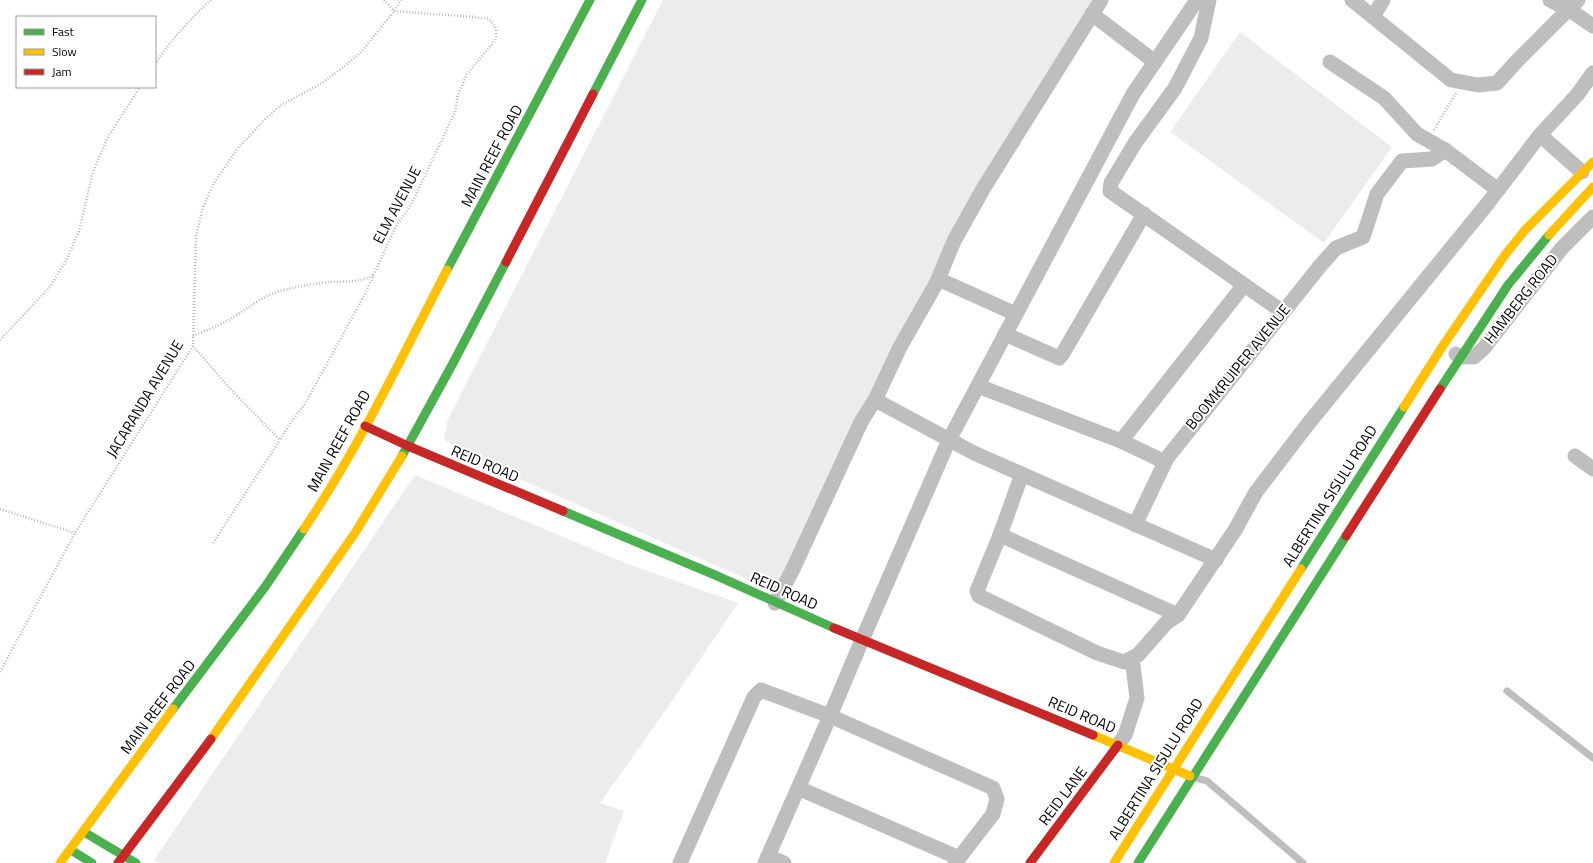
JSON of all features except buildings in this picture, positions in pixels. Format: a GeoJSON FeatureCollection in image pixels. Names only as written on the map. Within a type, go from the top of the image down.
{"type":"FeatureCollection","features":[{"type":"Feature","properties":{"kind":"main road","name":"MAIN REEF ROAD"},"geometry":{"type":"LineString","coordinates":[[60,863],[265,587],[319,507],[365,426],[590,0]]}},
{"type":"Feature","properties":{"kind":"main road"},"geometry":{"type":"LineString","coordinates":[[118,863],[228,717],[286,636],[355,533],[408,446],[452,365],[642,0]]}},
{"type":"Feature","properties":{"kind":"main road","name":"ALBERTINA SISULU ROAD"},"geometry":{"type":"LineString","coordinates":[[1114,863],[1442,347],[1514,243],[1525,230],[1593,162]]}},
{"type":"Feature","properties":{"kind":"main road"},"geometry":{"type":"LineString","coordinates":[[1138,863],[1460,357],[1508,285],[1554,228],[1593,187]]}},
{"type":"Feature","properties":{"kind":"main road","name":"REID ROAD"},"geometry":{"type":"LineString","coordinates":[[365,426],[408,446],[715,575],[775,603],[862,640],[1193,777]]}},
{"type":"Feature","properties":{"kind":"main road","name":"REID LANE"},"geometry":{"type":"LineString","coordinates":[[1030,863],[1118,745]]}},
{"type":"Feature","properties":{"kind":"main road"},"geometry":{"type":"LineString","coordinates":[[84,832],[136,863]]}},
{"type":"Feature","properties":{"kind":"main road"},"geometry":{"type":"LineString","coordinates":[[71,850],[92,863]]}},
{"type":"Feature","properties":{"kind":"street"},"geometry":{"type":"LineString","coordinates":[[775,603],[793,569],[861,422],[876,398],[900,347],[938,279],[954,241],[983,190],[1101,0]]}},
{"type":"Feature","properties":{"kind":"street"},"geometry":{"type":"LineString","coordinates":[[784,863],[766,859],[830,716],[949,440],[1133,94],[1197,0]]}},
{"type":"Feature","properties":{"kind":"street"},"geometry":{"type":"LineString","coordinates":[[1209,0],[1201,38],[1175,88],[1134,143],[1111,183],[1110,191],[1283,312]]}},
{"type":"Feature","properties":{"kind":"street"},"geometry":{"type":"LineString","coordinates":[[1352,0],[1451,80],[1478,85],[1497,83],[1570,7]]}},
{"type":"Feature","properties":{"kind":"street"},"geometry":{"type":"LineString","coordinates":[[1373,16],[1383,0]]}},
{"type":"Feature","properties":{"kind":"street"},"geometry":{"type":"LineString","coordinates":[[1541,0],[1570,7]]}},
{"type":"Feature","properties":{"kind":"street"},"geometry":{"type":"LineString","coordinates":[[1550,0],[1570,7],[1593,26]]}},
{"type":"Feature","properties":{"kind":"street"},"geometry":{"type":"LineString","coordinates":[[1092,14],[1155,62]]}},
{"type":"Feature","properties":{"kind":"street"},"geometry":{"type":"LineString","coordinates":[[1330,62],[1384,98],[1417,134],[1445,150],[1498,190]]}},
{"type":"Feature","properties":{"kind":"street"},"geometry":{"type":"LineString","coordinates":[[1022,474],[1000,535],[977,591],[979,596],[1097,653],[1124,662],[1138,655],[1166,623],[1178,615],[1216,560],[1260,486],[1308,424],[1498,190],[1540,135],[1577,95],[1593,73]]}},
{"type":"Feature","properties":{"kind":"street"},"geometry":{"type":"LineString","coordinates":[[1540,135],[1582,172]]}},
{"type":"Feature","properties":{"kind":"street"},"geometry":{"type":"LineString","coordinates":[[1135,525],[1165,462],[1283,312],[1336,248],[1363,237],[1377,194],[1402,161],[1432,159],[1445,150]]}},
{"type":"Feature","properties":{"kind":"street"},"geometry":{"type":"LineString","coordinates":[[1006,334],[1059,358],[1144,214]]}},
{"type":"Feature","properties":{"kind":"street","name":"HAMBERG ROAD"},"geometry":{"type":"LineString","coordinates":[[1460,357],[1474,357],[1484,348],[1561,249],[1593,217]]}},
{"type":"Feature","properties":{"kind":"street"},"geometry":{"type":"LineString","coordinates":[[938,279],[1016,314]]}},
{"type":"Feature","properties":{"kind":"street"},"geometry":{"type":"LineString","coordinates":[[1121,441],[1244,285]]}},
{"type":"Feature","properties":{"kind":"street"},"geometry":{"type":"LineString","coordinates":[[1442,347],[1460,357]]}},
{"type":"Feature","properties":{"kind":"street"},"geometry":{"type":"LineString","coordinates":[[978,386],[1121,441],[1165,462]]}},
{"type":"Feature","properties":{"kind":"street"},"geometry":{"type":"LineString","coordinates":[[878,402],[949,440],[1135,525],[1216,560]]}},
{"type":"Feature","properties":{"kind":"street"},"geometry":{"type":"LineString","coordinates":[[1575,456],[1592,467]]}},
{"type":"Feature","properties":{"kind":"street"},"geometry":{"type":"LineString","coordinates":[[1000,535],[1178,615]]}},
{"type":"Feature","properties":{"kind":"street"},"geometry":{"type":"LineString","coordinates":[[1118,745],[1125,735],[1137,698],[1132,658]]}},
{"type":"Feature","properties":{"kind":"street"},"geometry":{"type":"LineString","coordinates":[[680,863],[754,697],[761,690],[830,716],[993,788],[997,799],[993,814],[957,860],[798,788]]}},
{"type":"Feature","properties":{"kind":"lane"},"geometry":{"type":"LineString","coordinates":[[1507,691],[1593,758]]}},
{"type":"Feature","properties":{"kind":"lane"},"geometry":{"type":"LineString","coordinates":[[1193,777],[1207,781],[1303,863]]}},
{"type":"Feature","properties":{"kind":"path"},"geometry":{"type":"LineString","coordinates":[[156,62],[191,18],[211,0]]}},
{"type":"Feature","properties":{"kind":"path"},"geometry":{"type":"LineString","coordinates":[[384,0],[394,11]]}},
{"type":"Feature","properties":{"kind":"path","name":"JACARANDA AVENUE"},"geometry":{"type":"LineString","coordinates":[[0,672],[75,534],[193,346],[196,236],[203,207],[214,183],[238,148],[266,118],[280,106],[322,84],[346,65],[362,50],[394,11],[401,0]]}},
{"type":"Feature","properties":{"kind":"path","name":"ELM AVENUE"},"geometry":{"type":"LineString","coordinates":[[213,543],[289,425],[305,404],[362,300],[395,228],[412,203],[455,112],[458,95],[467,74],[493,43],[496,36],[496,30],[493,22],[488,19],[394,11]]}},
{"type":"Feature","properties":{"kind":"path"},"geometry":{"type":"LineString","coordinates":[[1428,141],[1462,82]]}},
{"type":"Feature","properties":{"kind":"path"},"geometry":{"type":"LineString","coordinates":[[0,340],[49,288],[65,262],[79,231],[93,172],[100,155],[108,137],[139,88]]}},
{"type":"Feature","properties":{"kind":"path"},"geometry":{"type":"LineString","coordinates":[[193,336],[234,317],[266,296],[288,289],[309,285],[332,282],[359,282],[374,275]]}},
{"type":"Feature","properties":{"kind":"path"},"geometry":{"type":"LineString","coordinates":[[193,346],[235,394],[280,440]]}},
{"type":"Feature","properties":{"kind":"path"},"geometry":{"type":"LineString","coordinates":[[0,509],[75,534]]}},
{"type":"Feature","properties":{"kind":"shaded area"},"geometry":{"type":"Polygon","coordinates":[[[663,0],[1092,0],[994,160],[886,360],[778,593],[465,455],[444,439],[448,419],[663,0]]]}},
{"type":"Feature","properties":{"kind":"shaded area"},"geometry":{"type":"Polygon","coordinates":[[[1240,32],[1392,147],[1324,243],[1170,132],[1240,32]]]}},
{"type":"Feature","properties":{"kind":"shaded area"},"geometry":{"type":"Polygon","coordinates":[[[415,475],[628,564],[738,603],[668,707],[600,803],[624,811],[605,863],[160,863],[154,860],[415,475]]]}},
{"type":"Feature","properties":{"kind":"traffic: fast"},"geometry":{"type":"LineString","coordinates":[[447,270],[590,0]]}},
{"type":"Feature","properties":{"kind":"traffic: fast"},"geometry":{"type":"LineString","coordinates":[[593,94],[642,0]]}},
{"type":"Feature","properties":{"kind":"traffic: fast"},"geometry":{"type":"LineString","coordinates":[[1440,389],[1508,285],[1549,235]]}},
{"type":"Feature","properties":{"kind":"traffic: fast"},"geometry":{"type":"LineString","coordinates":[[402,456],[506,262]]}},
{"type":"Feature","properties":{"kind":"traffic: fast"},"geometry":{"type":"LineString","coordinates":[[1301,569],[1404,407]]}},
{"type":"Feature","properties":{"kind":"traffic: fast"},"geometry":{"type":"LineString","coordinates":[[563,511],[715,575],[834,628]]}},
{"type":"Feature","properties":{"kind":"traffic: fast"},"geometry":{"type":"LineString","coordinates":[[173,709],[265,587],[304,529]]}},
{"type":"Feature","properties":{"kind":"traffic: fast"},"geometry":{"type":"LineString","coordinates":[[1138,863],[1346,536]]}},
{"type":"Feature","properties":{"kind":"traffic: fast"},"geometry":{"type":"LineString","coordinates":[[84,832],[136,863]]}},
{"type":"Feature","properties":{"kind":"traffic: fast"},"geometry":{"type":"LineString","coordinates":[[71,850],[92,863]]}},
{"type":"Feature","properties":{"kind":"traffic: slow"},"geometry":{"type":"LineString","coordinates":[[1404,407],[1442,347],[1505,255],[1525,230],[1593,162]]}},
{"type":"Feature","properties":{"kind":"traffic: slow"},"geometry":{"type":"LineString","coordinates":[[1549,235],[1593,187]]}},
{"type":"Feature","properties":{"kind":"traffic: slow"},"geometry":{"type":"LineString","coordinates":[[304,529],[362,434],[447,270]]}},
{"type":"Feature","properties":{"kind":"traffic: slow"},"geometry":{"type":"LineString","coordinates":[[211,739],[355,533],[402,456]]}},
{"type":"Feature","properties":{"kind":"traffic: slow"},"geometry":{"type":"LineString","coordinates":[[1114,863],[1301,569]]}},
{"type":"Feature","properties":{"kind":"traffic: slow"},"geometry":{"type":"LineString","coordinates":[[60,863],[173,709]]}},
{"type":"Feature","properties":{"kind":"traffic: slow"},"geometry":{"type":"LineString","coordinates":[[1093,735],[1190,776]]}},
{"type":"Feature","properties":{"kind":"traffic: jam"},"geometry":{"type":"LineString","coordinates":[[506,262],[593,94]]}},
{"type":"Feature","properties":{"kind":"traffic: jam"},"geometry":{"type":"LineString","coordinates":[[1346,536],[1440,389]]}},
{"type":"Feature","properties":{"kind":"traffic: jam"},"geometry":{"type":"LineString","coordinates":[[365,426],[408,446],[563,511]]}},
{"type":"Feature","properties":{"kind":"traffic: jam"},"geometry":{"type":"LineString","coordinates":[[834,628],[1093,735]]}},
{"type":"Feature","properties":{"kind":"traffic: jam"},"geometry":{"type":"LineString","coordinates":[[118,863],[211,739]]}},
{"type":"Feature","properties":{"kind":"traffic: jam"},"geometry":{"type":"LineString","coordinates":[[1030,863],[1118,745]]}}]}
